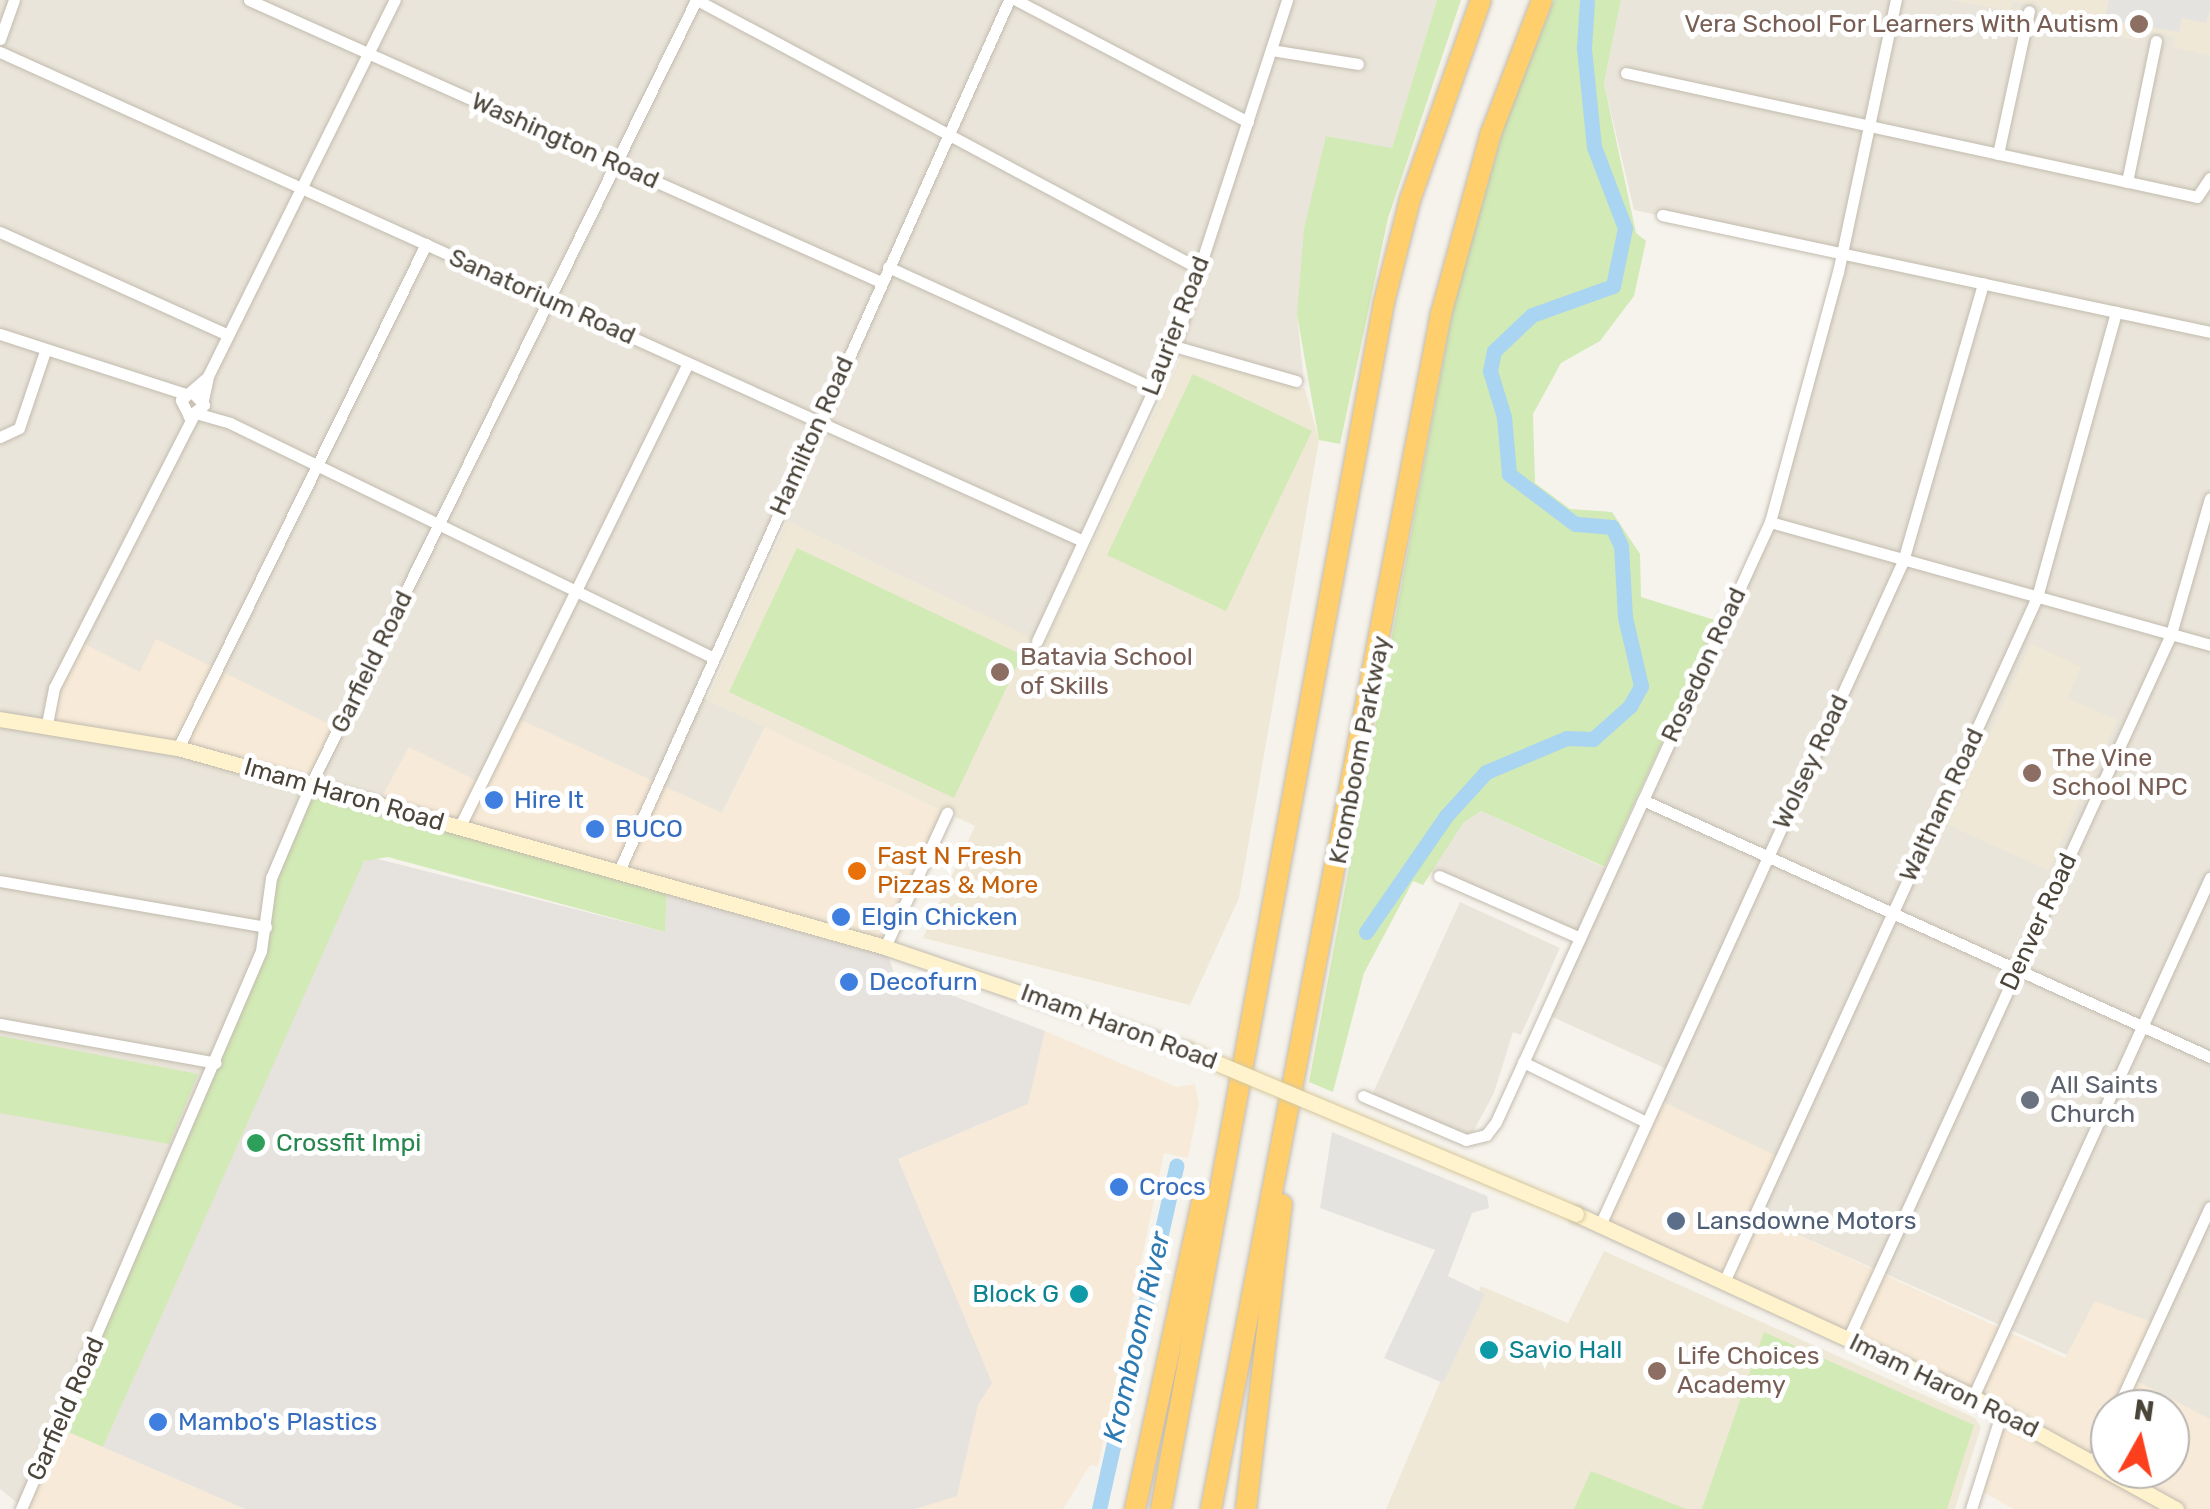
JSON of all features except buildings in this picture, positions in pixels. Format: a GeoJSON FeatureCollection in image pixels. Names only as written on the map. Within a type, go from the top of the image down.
{"type":"FeatureCollection","features":[{"type":"Feature","properties":{"kind":"highway"},"geometry":{"type":"LineString","coordinates":[[1162,1509],[1232,1103],[1384,302],[1410,200],[1481,0]]}},
{"type":"Feature","properties":{"kind":"highway","name":"Kromboom Parkway"},"geometry":{"type":"LineString","coordinates":[[1211,1509],[1306,1034],[1441,314],[1491,134],[1542,0]]}},
{"type":"Feature","properties":{"kind":"highway"},"geometry":{"type":"LineString","coordinates":[[1246,1509],[1306,1034]]}},
{"type":"Feature","properties":{"kind":"highway"},"geometry":{"type":"LineString","coordinates":[[1135,1509],[1199,1215],[1232,1103]]}},
{"type":"Feature","properties":{"kind":"street"},"geometry":{"type":"LineString","coordinates":[[0,40],[14,0]]}},
{"type":"Feature","properties":{"kind":"street","name":"Washington Road"},"geometry":{"type":"LineString","coordinates":[[249,0],[881,282]]}},
{"type":"Feature","properties":{"kind":"street"},"geometry":{"type":"LineString","coordinates":[[47,724],[54,688],[395,0]]}},
{"type":"Feature","properties":{"kind":"street"},"geometry":{"type":"LineString","coordinates":[[696,0],[1200,270]]}},
{"type":"Feature","properties":{"kind":"street","name":"Garfield Road"},"geometry":{"type":"LineString","coordinates":[[20,1508],[216,1063],[266,927],[270,878],[310,786],[696,0]]}},
{"type":"Feature","properties":{"kind":"street"},"geometry":{"type":"LineString","coordinates":[[1012,0],[1248,122]]}},
{"type":"Feature","properties":{"kind":"street","name":"Hamilton Road"},"geometry":{"type":"LineString","coordinates":[[618,873],[947,135],[1012,0]]}},
{"type":"Feature","properties":{"kind":"street","name":"Laurier Road"},"geometry":{"type":"LineString","coordinates":[[1037,641],[1174,346],[1287,0]]}},
{"type":"Feature","properties":{"kind":"street","name":"Rosedon Road"},"geometry":{"type":"LineString","coordinates":[[1363,1096],[1461,1139],[1476,1140],[1494,1127],[1770,522],[1840,253],[1896,0]]}},
{"type":"Feature","properties":{"kind":"street"},"geometry":{"type":"LineString","coordinates":[[1998,154],[2030,11]]}},
{"type":"Feature","properties":{"kind":"street"},"geometry":{"type":"LineString","coordinates":[[2127,182],[2156,41]]}},
{"type":"Feature","properties":{"kind":"street"},"geometry":{"type":"LineString","coordinates":[[1271,50],[1358,64]]}},
{"type":"Feature","properties":{"kind":"street","name":"Sanatorium Road"},"geometry":{"type":"LineString","coordinates":[[0,52],[1083,540]]}},
{"type":"Feature","properties":{"kind":"street"},"geometry":{"type":"LineString","coordinates":[[1626,73],[2127,182],[2204,194],[2210,178]]}},
{"type":"Feature","properties":{"kind":"street"},"geometry":{"type":"LineString","coordinates":[[1662,215],[2210,332]]}},
{"type":"Feature","properties":{"kind":"street"},"geometry":{"type":"LineString","coordinates":[[0,232],[228,335]]}},
{"type":"Feature","properties":{"kind":"street"},"geometry":{"type":"LineString","coordinates":[[178,748],[426,244]]}},
{"type":"Feature","properties":{"kind":"street"},"geometry":{"type":"LineString","coordinates":[[888,268],[1154,388]]}},
{"type":"Feature","properties":{"kind":"street","name":"Wolsey Road"},"geometry":{"type":"LineString","coordinates":[[1600,1225],[1904,561],[1983,283]]}},
{"type":"Feature","properties":{"kind":"street","name":"Waltham Road"},"geometry":{"type":"LineString","coordinates":[[1724,1282],[2037,596],[2116,312]]}},
{"type":"Feature","properties":{"kind":"street"},"geometry":{"type":"LineString","coordinates":[[0,334],[160,390],[712,658]]}},
{"type":"Feature","properties":{"kind":"street"},"geometry":{"type":"LineString","coordinates":[[1174,346],[1296,381]]}},
{"type":"Feature","properties":{"kind":"street"},"geometry":{"type":"LineString","coordinates":[[0,437],[19,428],[45,350]]}},
{"type":"Feature","properties":{"kind":"street"},"geometry":{"type":"LineString","coordinates":[[459,828],[688,363]]}},
{"type":"Feature","properties":{"kind":"street","name":"Denver Road"},"geometry":{"type":"LineString","coordinates":[[1848,1340],[2171,634],[2210,498]]}},
{"type":"Feature","properties":{"kind":"street"},"geometry":{"type":"LineString","coordinates":[[1770,522],[2210,645]]}},
{"type":"Feature","properties":{"kind":"street","name":"Imam Haron Road"},"geometry":{"type":"LineString","coordinates":[[0,719],[178,748],[885,947],[1186,1050],[1576,1214],[1973,1396],[2090,1460]]}},
{"type":"Feature","properties":{"kind":"street"},"geometry":{"type":"LineString","coordinates":[[1643,800],[2210,1057]]}},
{"type":"Feature","properties":{"kind":"street"},"geometry":{"type":"LineString","coordinates":[[885,947],[947,813]]}},
{"type":"Feature","properties":{"kind":"street"},"geometry":{"type":"LineString","coordinates":[[1439,876],[1580,938]]}},
{"type":"Feature","properties":{"kind":"street"},"geometry":{"type":"LineString","coordinates":[[1973,1396],[2210,878]]}},
{"type":"Feature","properties":{"kind":"street"},"geometry":{"type":"LineString","coordinates":[[0,882],[266,927]]}},
{"type":"Feature","properties":{"kind":"street"},"geometry":{"type":"LineString","coordinates":[[0,1024],[216,1063]]}},
{"type":"Feature","properties":{"kind":"street"},"geometry":{"type":"LineString","coordinates":[[1524,1062],[1646,1122]]}},
{"type":"Feature","properties":{"kind":"street"},"geometry":{"type":"LineString","coordinates":[[2126,1389],[2210,1207]]}},
{"type":"Feature","properties":{"kind":"street"},"geometry":{"type":"LineString","coordinates":[[1971,1509],[2002,1412]]}},
{"type":"Feature","properties":{"kind":"street","name":"Imam Haron Road"},"geometry":{"type":"LineString","coordinates":[[2137,1489],[2164,1506]]}},
{"type":"Feature","properties":{"kind":"shaded area"},"geometry":{"type":"Polygon","coordinates":[[[0,0],[1437,0],[1392,149],[1327,136],[1297,315],[1304,382],[1174,346],[1037,641],[776,516],[697,695],[765,727],[722,813],[643,779],[481,783],[378,804],[265,940],[21,1506],[0,1489],[0,0]]]}},
{"type":"Feature","properties":{"kind":"shaded area"},"geometry":{"type":"Polygon","coordinates":[[[1621,0],[1954,0],[2009,10],[2012,0],[2049,8],[2047,19],[2137,40],[2140,29],[2175,36],[2174,47],[2210,55],[2210,1419],[2190,1410],[2190,1389],[2143,1389],[1754,1215],[1657,1099],[1669,1070],[1546,1014],[1580,938],[1429,871],[1463,823],[1481,811],[1610,870],[1770,522],[1840,254],[1634,210],[1604,83],[1621,0]]]}},
{"type":"Feature","properties":{"kind":"shaded area"},"geometry":{"type":"Polygon","coordinates":[[[1954,0],[2013,0],[2010,11],[1954,0]]]}},
{"type":"Feature","properties":{"kind":"shaded area","name":"Vera School For Learners With Autism"},"geometry":{"type":"Polygon","coordinates":[[[2013,0],[2210,0],[2210,55],[2173,47],[2174,36],[2141,29],[2138,40],[2047,19],[2048,8],[2013,0]]]}},
{"type":"Feature","properties":{"kind":"shaded area"},"geometry":{"type":"Polygon","coordinates":[[[2109,0],[2210,0],[2210,9],[2206,23],[2182,18],[2179,32],[2105,20],[2109,0]]]}},
{"type":"Feature","properties":{"kind":"shaded area","name":"Batavia School of Skills"},"geometry":{"type":"Polygon","coordinates":[[[1182,355],[1305,389],[1319,440],[1239,898],[1190,1005],[923,938],[975,826],[707,700],[787,521],[1044,644],[1182,355]]]}},
{"type":"Feature","properties":{"kind":"shaded area"},"geometry":{"type":"Polygon","coordinates":[[[156,639],[339,729],[310,786],[47,724],[50,695],[77,640],[140,672],[156,639]]]}},
{"type":"Feature","properties":{"kind":"shaded area","name":"The Vine School NPC"},"geometry":{"type":"Polygon","coordinates":[[[2031,644],[2081,667],[2067,698],[2117,720],[2048,870],[1948,825],[2031,644]]]}},
{"type":"Feature","properties":{"kind":"shaded area"},"geometry":{"type":"Polygon","coordinates":[[[515,717],[722,813],[765,727],[947,813],[885,947],[378,804],[409,747],[481,783],[515,717]]]}},
{"type":"Feature","properties":{"kind":"shaded area"},"geometry":{"type":"Polygon","coordinates":[[[370,857],[665,932],[667,888],[885,947],[894,973],[1045,1031],[1028,1104],[898,1159],[992,1383],[978,1405],[957,1496],[915,1509],[245,1509],[103,1447],[359,866],[370,857]]]}},
{"type":"Feature","properties":{"kind":"shaded area"},"geometry":{"type":"Polygon","coordinates":[[[1460,902],[1560,948],[1521,1035],[1513,1032],[1494,1093],[1473,1132],[1464,1136],[1372,1095],[1460,902]]]}},
{"type":"Feature","properties":{"kind":"shaded area"},"geometry":{"type":"Polygon","coordinates":[[[1045,1031],[1177,1087],[1195,1084],[1199,1104],[1188,1158],[1164,1153],[1098,1466],[1090,1465],[1063,1509],[915,1509],[957,1495],[978,1405],[991,1383],[898,1159],[1028,1104],[1045,1031]]]}},
{"type":"Feature","properties":{"kind":"shaded area"},"geometry":{"type":"Polygon","coordinates":[[[1657,1099],[1781,1158],[1755,1215],[2065,1358],[2095,1301],[2157,1324],[2131,1378],[2152,1389],[2090,1389],[2090,1489],[2190,1489],[2190,1409],[2210,1419],[2210,1509],[2013,1509],[1978,1489],[2002,1412],[1600,1225],[1657,1099]]]}},
{"type":"Feature","properties":{"kind":"shaded area"},"geometry":{"type":"Polygon","coordinates":[[[1332,1132],[1487,1196],[1489,1208],[1472,1213],[1448,1276],[1485,1294],[1443,1383],[1384,1358],[1435,1250],[1320,1208],[1332,1132]]]}},
{"type":"Feature","properties":{"kind":"shaded area","name":"Life Choices Academy"},"geometry":{"type":"Polygon","coordinates":[[[1604,1251],[1975,1418],[1981,1427],[1955,1509],[1386,1509],[1481,1286],[1568,1323],[1604,1251]]]}},
{"type":"Feature","properties":{"kind":"shaded area"},"geometry":{"type":"Polygon","coordinates":[[[59,1428],[103,1447],[245,1509],[21,1509],[59,1428]]]}},
{"type":"Feature","properties":{"kind":"green space"},"geometry":{"type":"Polygon","coordinates":[[[1437,0],[1461,0],[1388,218],[1340,444],[1319,440],[1297,315],[1304,229],[1326,136],[1392,148],[1437,0]]]}},
{"type":"Feature","properties":{"kind":"green space"},"geometry":{"type":"Polygon","coordinates":[[[1554,0],[1621,0],[1604,83],[1636,233],[1646,241],[1634,296],[1600,341],[1561,363],[1533,414],[1535,483],[1570,509],[1612,512],[1640,554],[1641,597],[1718,621],[1605,867],[1481,811],[1463,823],[1423,885],[1413,881],[1364,973],[1333,1092],[1309,1082],[1453,308],[1505,123],[1554,0]]]}},
{"type":"Feature","properties":{"kind":"green space"},"geometry":{"type":"Polygon","coordinates":[[[1193,374],[1312,431],[1226,611],[1107,555],[1193,374]]]}},
{"type":"Feature","properties":{"kind":"green space"},"geometry":{"type":"Polygon","coordinates":[[[797,548],[1022,655],[954,798],[729,692],[797,548]]]}},
{"type":"Feature","properties":{"kind":"green space"},"geometry":{"type":"Polygon","coordinates":[[[310,786],[667,888],[665,932],[388,857],[364,861],[103,1447],[59,1428],[261,951],[268,893],[310,786]]]}},
{"type":"Feature","properties":{"kind":"green space"},"geometry":{"type":"Polygon","coordinates":[[[0,1036],[198,1074],[169,1144],[0,1113],[0,1036]]]}},
{"type":"Feature","properties":{"kind":"green space"},"geometry":{"type":"Polygon","coordinates":[[[1764,1332],[1974,1425],[1947,1509],[1702,1509],[1764,1332]]]}},
{"type":"Feature","properties":{"kind":"green space"},"geometry":{"type":"Polygon","coordinates":[[[1591,1471],[1686,1509],[1574,1509],[1591,1471]]]}},
{"type":"Feature","properties":{"kind":"waterway","name":"Kromboom River"},"geometry":{"type":"LineString","coordinates":[[1366,932],[1446,816],[1486,772],[1567,738],[1593,739],[1630,706],[1641,686],[1625,617],[1621,546],[1612,527],[1575,524],[1509,474],[1504,417],[1490,371],[1494,351],[1532,315],[1613,286],[1625,228],[1594,147],[1584,48],[1587,0]]}},
{"type":"Feature","properties":{"kind":"waterway","name":"Kromboom River"},"geometry":{"type":"LineString","coordinates":[[1099,1509],[1176,1166]]}},
{"type":"Feature","properties":{"kind":"place","name":"Vera School For Learners With Autism"},"geometry":{"type":"Point","coordinates":[2139,24]}},
{"type":"Feature","properties":{"kind":"place","name":"Batavia School of Skills"},"geometry":{"type":"Point","coordinates":[1000,672]}},
{"type":"Feature","properties":{"kind":"place","name":"The Vine School NPC"},"geometry":{"type":"Point","coordinates":[2032,773]}},
{"type":"Feature","properties":{"kind":"place","name":"Hire It"},"geometry":{"type":"Point","coordinates":[494,800]}},
{"type":"Feature","properties":{"kind":"place","name":"BUCO"},"geometry":{"type":"Point","coordinates":[595,829]}},
{"type":"Feature","properties":{"kind":"place","name":"Fast N Fresh Pizzas & More"},"geometry":{"type":"Point","coordinates":[857,871]}},
{"type":"Feature","properties":{"kind":"place","name":"Elgin Chicken"},"geometry":{"type":"Point","coordinates":[841,917]}},
{"type":"Feature","properties":{"kind":"place","name":"Decofurn"},"geometry":{"type":"Point","coordinates":[849,982]}},
{"type":"Feature","properties":{"kind":"place","name":"All Saints Church"},"geometry":{"type":"Point","coordinates":[2030,1100]}},
{"type":"Feature","properties":{"kind":"place","name":"Crossfit Impi"},"geometry":{"type":"Point","coordinates":[256,1143]}},
{"type":"Feature","properties":{"kind":"place","name":"Crocs"},"geometry":{"type":"Point","coordinates":[1119,1187]}},
{"type":"Feature","properties":{"kind":"place","name":"Lansdowne Motors"},"geometry":{"type":"Point","coordinates":[1676,1221]}},
{"type":"Feature","properties":{"kind":"place","name":"Block G"},"geometry":{"type":"Point","coordinates":[1079,1294]}},
{"type":"Feature","properties":{"kind":"place","name":"Savio Hall"},"geometry":{"type":"Point","coordinates":[1489,1350]}},
{"type":"Feature","properties":{"kind":"place","name":"Life Choices Academy"},"geometry":{"type":"Point","coordinates":[1657,1371]}},
{"type":"Feature","properties":{"kind":"place","name":"Mambo's Plastics"},"geometry":{"type":"Point","coordinates":[158,1422]}}]}
